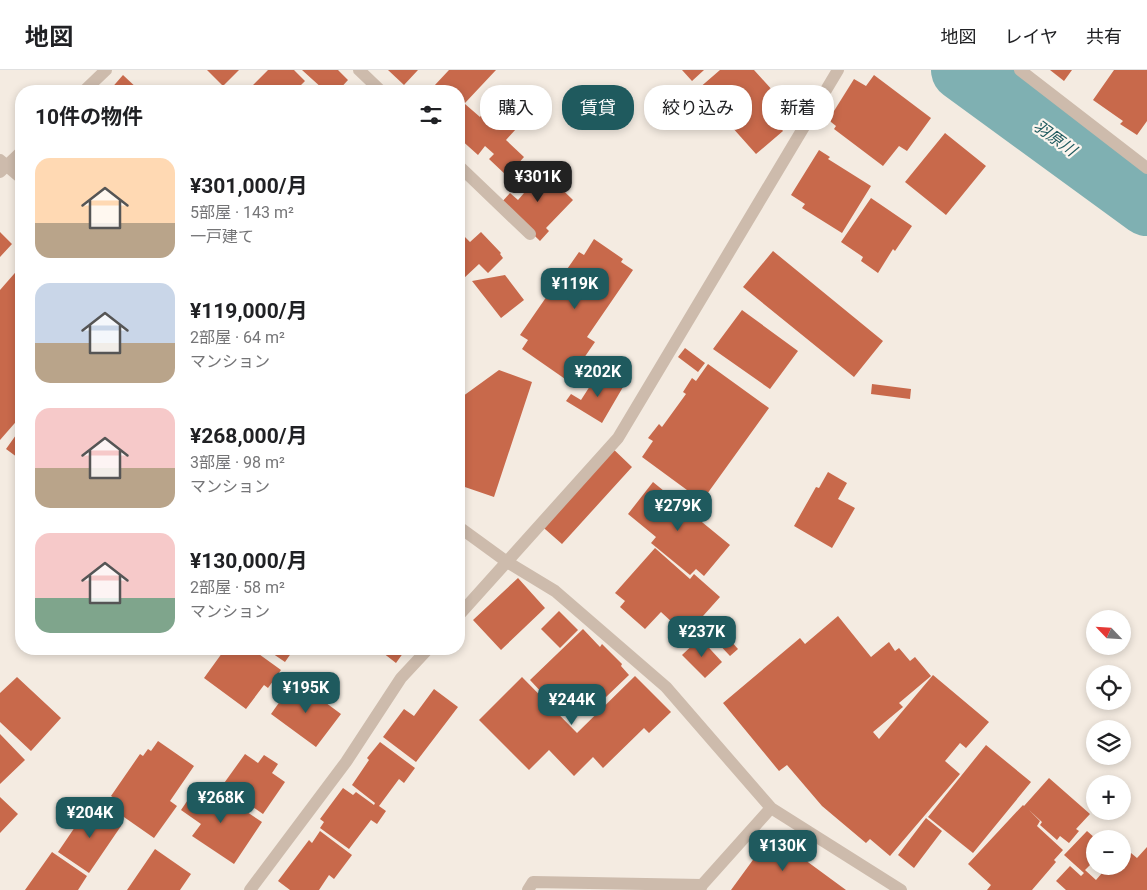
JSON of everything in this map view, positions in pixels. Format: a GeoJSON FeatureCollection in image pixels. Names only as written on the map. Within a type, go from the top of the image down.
{"type":"FeatureCollection","features":[{"type":"Feature","properties":{"kind":"street"},"geometry":{"type":"LineString","coordinates":[[90,85],[106,70]]}},
{"type":"Feature","properties":{"kind":"street"},"geometry":{"type":"LineString","coordinates":[[359,70],[375,85]]}},
{"type":"Feature","properties":{"kind":"street"},"geometry":{"type":"LineString","coordinates":[[465,608],[618,438],[838,70]]}},
{"type":"Feature","properties":{"kind":"street"},"geometry":{"type":"LineString","coordinates":[[1020,70],[1147,168]]}},
{"type":"Feature","properties":{"kind":"street"},"geometry":{"type":"LineString","coordinates":[[15,157],[3,166],[15,174]]}},
{"type":"Feature","properties":{"kind":"street"},"geometry":{"type":"LineString","coordinates":[[465,172],[530,234]]}},
{"type":"Feature","properties":{"kind":"street"},"geometry":{"type":"LineString","coordinates":[[465,531],[507,562],[555,592],[666,687],[771,808],[901,890]]}},
{"type":"Feature","properties":{"kind":"street"},"geometry":{"type":"LineString","coordinates":[[250,890],[346,762],[401,678],[422,655]]}},
{"type":"Feature","properties":{"kind":"street"},"geometry":{"type":"LineString","coordinates":[[528,890],[533,882],[701,888],[771,808]]}},
{"type":"Feature","properties":{"kind":"building"},"geometry":{"type":"Polygon","coordinates":[[[207,70],[239,70],[224,85],[207,70]]]}},
{"type":"Feature","properties":{"kind":"building"},"geometry":{"type":"Polygon","coordinates":[[[268,70],[294,70],[305,81],[301,85],[253,85],[268,70]]]}},
{"type":"Feature","properties":{"kind":"building"},"geometry":{"type":"Polygon","coordinates":[[[302,70],[338,70],[348,80],[343,85],[319,85],[302,70]]]}},
{"type":"Feature","properties":{"kind":"building"},"geometry":{"type":"Polygon","coordinates":[[[388,70],[418,70],[404,85],[388,70]]]}},
{"type":"Feature","properties":{"kind":"building"},"geometry":{"type":"Polygon","coordinates":[[[449,70],[496,70],[465,103],[465,85],[435,85],[449,70]]]}},
{"type":"Feature","properties":{"kind":"building"},"geometry":{"type":"Polygon","coordinates":[[[682,70],[704,70],[692,81],[682,70]]]}},
{"type":"Feature","properties":{"kind":"building"},"geometry":{"type":"Polygon","coordinates":[[[720,70],[754,70],[768,85],[762,85],[762,130],[783,131],[756,154],[735,130],[752,130],[752,85],[703,85],[720,70]]]}},
{"type":"Feature","properties":{"kind":"building"},"geometry":{"type":"Polygon","coordinates":[[[1050,70],[1072,70],[1064,81],[1050,70]]]}},
{"type":"Feature","properties":{"kind":"building"},"geometry":{"type":"Polygon","coordinates":[[[1114,70],[1147,70],[1147,121],[1137,135],[1120,124],[1123,121],[1093,100],[1114,70]]]}},
{"type":"Feature","properties":{"kind":"building"},"geometry":{"type":"Polygon","coordinates":[[[123,75],[134,85],[114,85],[123,75]]]}},
{"type":"Feature","properties":{"kind":"building"},"geometry":{"type":"Polygon","coordinates":[[[874,75],[931,118],[907,151],[899,146],[883,166],[834,129],[836,126],[834,124],[834,111],[854,79],[866,86],[874,75]]]}},
{"type":"Feature","properties":{"kind":"building"},"geometry":{"type":"Polygon","coordinates":[[[465,104],[480,117],[480,130],[515,130],[506,140],[524,157],[507,176],[489,159],[494,154],[485,146],[478,155],[465,143],[465,104]]]}},
{"type":"Feature","properties":{"kind":"building"},"geometry":{"type":"Polygon","coordinates":[[[945,133],[986,166],[946,215],[905,182],[945,133]]]}},
{"type":"Feature","properties":{"kind":"building"},"geometry":{"type":"Polygon","coordinates":[[[819,150],[830,157],[828,159],[871,186],[842,233],[802,208],[805,204],[791,195],[819,150]]]}},
{"type":"Feature","properties":{"kind":"building"},"geometry":{"type":"Polygon","coordinates":[[[538,166],[573,200],[546,228],[549,231],[540,241],[501,203],[510,193],[518,200],[524,193],[518,187],[538,166]]]}},
{"type":"Feature","properties":{"kind":"building"},"geometry":{"type":"Polygon","coordinates":[[[871,198],[912,226],[895,251],[893,249],[878,273],[861,261],[863,257],[841,242],[871,198]]]}},
{"type":"Feature","properties":{"kind":"building"},"geometry":{"type":"Polygon","coordinates":[[[0,232],[12,244],[0,257],[0,232]]]}},
{"type":"Feature","properties":{"kind":"building"},"geometry":{"type":"Polygon","coordinates":[[[481,232],[501,253],[503,258],[488,273],[479,264],[465,277],[465,237],[470,242],[481,232]]]}},
{"type":"Feature","properties":{"kind":"building"},"geometry":{"type":"Polygon","coordinates":[[[594,239],[623,259],[621,262],[633,270],[587,337],[595,342],[568,381],[522,349],[528,340],[520,335],[556,283],[562,287],[568,278],[563,275],[579,252],[584,255],[594,239]]]}},
{"type":"Feature","properties":{"kind":"building"},"geometry":{"type":"Polygon","coordinates":[[[773,251],[883,341],[854,377],[743,287],[773,251]]]}},
{"type":"Feature","properties":{"kind":"building"},"geometry":{"type":"Polygon","coordinates":[[[15,273],[15,423],[0,440],[0,290],[15,273]]]}},
{"type":"Feature","properties":{"kind":"building"},"geometry":{"type":"Polygon","coordinates":[[[505,275],[524,300],[501,318],[472,281],[505,275]]]}},
{"type":"Feature","properties":{"kind":"building"},"geometry":{"type":"Polygon","coordinates":[[[742,310],[798,351],[770,389],[713,349],[742,310]]]}},
{"type":"Feature","properties":{"kind":"building"},"geometry":{"type":"Polygon","coordinates":[[[685,348],[705,363],[698,372],[678,357],[685,348]]]}},
{"type":"Feature","properties":{"kind":"building"},"geometry":{"type":"Polygon","coordinates":[[[708,364],[769,408],[702,501],[642,457],[653,441],[648,438],[659,424],[662,427],[686,394],[683,392],[692,378],[696,381],[708,364]]]}},
{"type":"Feature","properties":{"kind":"building"},"geometry":{"type":"Polygon","coordinates":[[[499,370],[532,382],[494,497],[465,487],[465,395],[499,370]]]}},
{"type":"Feature","properties":{"kind":"building"},"geometry":{"type":"Polygon","coordinates":[[[599,372],[623,387],[602,423],[566,401],[571,394],[581,400],[599,372]]]}},
{"type":"Feature","properties":{"kind":"building"},"geometry":{"type":"Polygon","coordinates":[[[872,384],[911,389],[910,399],[871,394],[872,384]]]}},
{"type":"Feature","properties":{"kind":"building"},"geometry":{"type":"Polygon","coordinates":[[[15,436],[15,456],[6,449],[15,436]]]}},
{"type":"Feature","properties":{"kind":"building"},"geometry":{"type":"Polygon","coordinates":[[[608,444],[632,467],[562,544],[537,522],[608,444]]]}},
{"type":"Feature","properties":{"kind":"building"},"geometry":{"type":"Polygon","coordinates":[[[828,472],[847,483],[838,499],[855,508],[832,548],[794,526],[816,487],[819,488],[828,472]]]}},
{"type":"Feature","properties":{"kind":"building"},"geometry":{"type":"Polygon","coordinates":[[[653,482],[730,545],[704,576],[696,569],[690,575],[651,543],[656,537],[628,514],[653,482]]]}},
{"type":"Feature","properties":{"kind":"building"},"geometry":{"type":"Polygon","coordinates":[[[655,548],[690,579],[694,574],[720,597],[686,635],[661,612],[645,629],[620,607],[625,601],[615,593],[655,548]]]}},
{"type":"Feature","properties":{"kind":"building"},"geometry":{"type":"Polygon","coordinates":[[[518,578],[545,608],[501,650],[473,620],[518,578]]]}},
{"type":"Feature","properties":{"kind":"building"},"geometry":{"type":"Polygon","coordinates":[[[559,611],[578,630],[560,648],[541,629],[559,611]]]}},
{"type":"Feature","properties":{"kind":"building"},"geometry":{"type":"Polygon","coordinates":[[[838,616],[871,657],[889,642],[895,651],[899,648],[910,661],[915,657],[931,676],[899,703],[903,707],[873,732],[879,739],[933,675],[989,722],[966,748],[960,743],[945,761],[960,774],[890,856],[870,839],[866,843],[822,806],[787,765],[779,771],[723,703],[800,638],[805,644],[838,616]]]}},
{"type":"Feature","properties":{"kind":"building"},"geometry":{"type":"Polygon","coordinates":[[[583,629],[600,647],[602,644],[622,664],[621,666],[629,675],[606,697],[597,688],[595,690],[590,685],[571,703],[568,699],[557,709],[530,680],[583,629]]]}},
{"type":"Feature","properties":{"kind":"building"},"geometry":{"type":"Polygon","coordinates":[[[723,632],[738,649],[730,656],[715,640],[723,632]]]}},
{"type":"Feature","properties":{"kind":"building"},"geometry":{"type":"Polygon","coordinates":[[[700,638],[722,662],[705,678],[682,655],[700,638]]]}},
{"type":"Feature","properties":{"kind":"building"},"geometry":{"type":"Polygon","coordinates":[[[221,655],[260,655],[281,670],[268,688],[264,685],[246,709],[204,678],[221,655]]]}},
{"type":"Feature","properties":{"kind":"building"},"geometry":{"type":"Polygon","coordinates":[[[275,655],[290,655],[285,662],[275,655]]]}},
{"type":"Feature","properties":{"kind":"building"},"geometry":{"type":"Polygon","coordinates":[[[386,655],[402,655],[396,663],[386,655]]]}},
{"type":"Feature","properties":{"kind":"building"},"geometry":{"type":"Polygon","coordinates":[[[635,676],[671,712],[649,733],[644,728],[603,768],[593,757],[574,776],[549,750],[529,770],[479,720],[522,677],[577,733],[635,676]]]}},
{"type":"Feature","properties":{"kind":"building"},"geometry":{"type":"Polygon","coordinates":[[[17,677],[61,718],[31,751],[0,722],[0,693],[17,677]]]}},
{"type":"Feature","properties":{"kind":"building"},"geometry":{"type":"Polygon","coordinates":[[[295,680],[341,714],[316,747],[271,714],[295,680]]]}},
{"type":"Feature","properties":{"kind":"building"},"geometry":{"type":"Polygon","coordinates":[[[434,689],[458,707],[416,762],[383,737],[404,709],[414,716],[434,689]]]}},
{"type":"Feature","properties":{"kind":"building"},"geometry":{"type":"Polygon","coordinates":[[[0,734],[25,760],[0,784],[0,734]]]}},
{"type":"Feature","properties":{"kind":"building"},"geometry":{"type":"Polygon","coordinates":[[[158,741],[194,766],[170,801],[177,806],[154,838],[111,808],[117,800],[111,796],[140,754],[143,756],[148,749],[151,751],[158,741]]]}},
{"type":"Feature","properties":{"kind":"building"},"geometry":{"type":"Polygon","coordinates":[[[380,742],[415,768],[404,783],[399,779],[379,806],[386,811],[377,824],[371,820],[349,849],[320,828],[324,822],[320,819],[343,788],[353,795],[356,792],[374,805],[375,803],[352,785],[369,760],[367,758],[380,742]]]}},
{"type":"Feature","properties":{"kind":"building"},"geometry":{"type":"Polygon","coordinates":[[[986,745],[1031,782],[973,853],[928,817],[986,745]]]}},
{"type":"Feature","properties":{"kind":"building"},"geometry":{"type":"Polygon","coordinates":[[[245,754],[258,763],[264,755],[278,764],[272,773],[285,782],[263,814],[222,786],[245,754]]]}},
{"type":"Feature","properties":{"kind":"building"},"geometry":{"type":"Polygon","coordinates":[[[1049,778],[1086,810],[1086,818],[1076,829],[1079,831],[1069,843],[1060,836],[1057,840],[1040,825],[1042,822],[1029,810],[1040,821],[1037,826],[1063,850],[1054,860],[1056,862],[1032,890],[987,890],[991,885],[968,864],[1049,778]]]}},
{"type":"Feature","properties":{"kind":"building"},"geometry":{"type":"Polygon","coordinates":[[[196,788],[216,801],[220,794],[262,822],[234,864],[192,836],[201,824],[181,810],[196,788]]]}},
{"type":"Feature","properties":{"kind":"building"},"geometry":{"type":"Polygon","coordinates":[[[0,797],[18,814],[0,833],[0,797]]]}},
{"type":"Feature","properties":{"kind":"building"},"geometry":{"type":"Polygon","coordinates":[[[90,805],[121,826],[89,873],[58,852],[90,805]]]}},
{"type":"Feature","properties":{"kind":"building"},"geometry":{"type":"Polygon","coordinates":[[[926,818],[942,831],[914,868],[898,855],[926,818]]]}},
{"type":"Feature","properties":{"kind":"building"},"geometry":{"type":"Polygon","coordinates":[[[320,831],[352,855],[334,879],[329,875],[319,890],[290,890],[278,881],[309,840],[312,843],[320,831]]]}},
{"type":"Feature","properties":{"kind":"building"},"geometry":{"type":"Polygon","coordinates":[[[1086,832],[1086,875],[1090,875],[1096,880],[1100,875],[1131,875],[1131,853],[1137,858],[1147,847],[1147,890],[1066,890],[1056,881],[1070,866],[1081,876],[1084,873],[1064,855],[1086,832]]]}},
{"type":"Feature","properties":{"kind":"building"},"geometry":{"type":"Polygon","coordinates":[[[771,835],[846,890],[731,890],[771,835]]]}},
{"type":"Feature","properties":{"kind":"building"},"geometry":{"type":"Polygon","coordinates":[[[155,849],[191,874],[180,890],[127,890],[155,849]]]}},
{"type":"Feature","properties":{"kind":"building"},"geometry":{"type":"Polygon","coordinates":[[[52,852],[87,876],[78,890],[25,890],[52,852]]]}},
{"type":"Feature","properties":{"kind":"waterway","name":"羽原川"},"geometry":{"type":"LineString","coordinates":[[962,70],[1147,205]]}}]}
